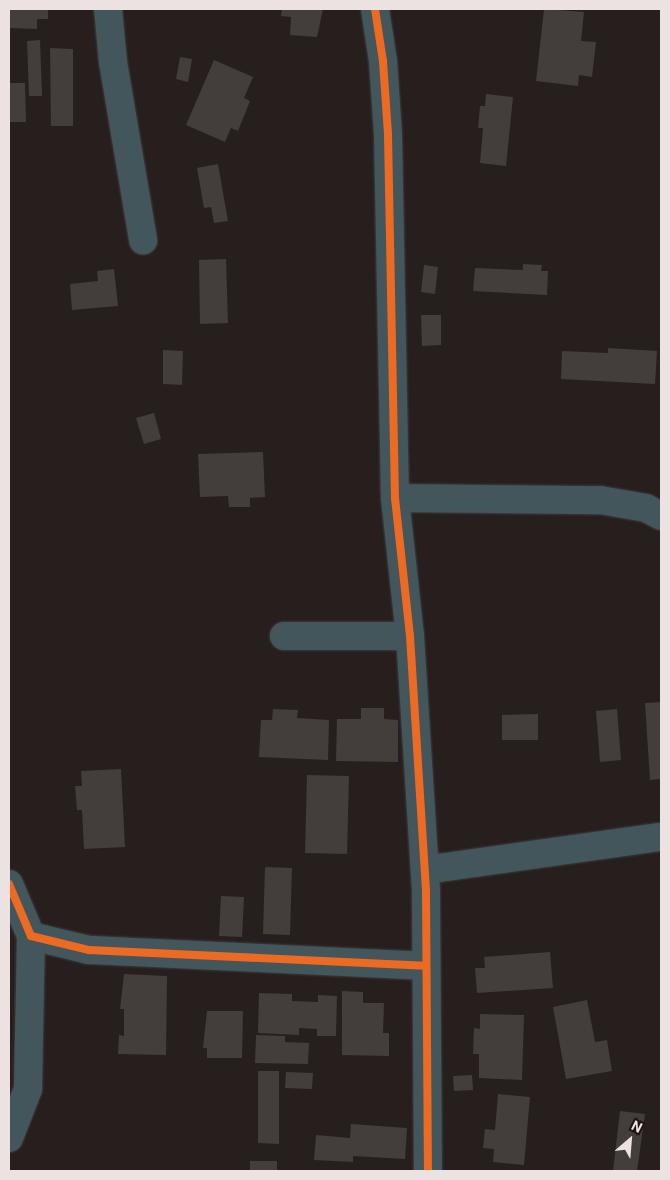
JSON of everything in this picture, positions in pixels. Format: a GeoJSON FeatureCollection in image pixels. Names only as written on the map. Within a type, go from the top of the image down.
{"type":"FeatureCollection","features":[{"type":"Feature","properties":{"kind":"street"},"geometry":{"type":"LineString","coordinates":[[108,9],[113,62],[143,240]]}},
{"type":"Feature","properties":{"kind":"street"},"geometry":{"type":"LineString","coordinates":[[374,9],[383,61],[388,134],[395,498],[410,636],[425,870],[428,1171]]}},
{"type":"Feature","properties":{"kind":"street"},"geometry":{"type":"LineString","coordinates":[[395,498],[600,500],[646,508],[661,516]]}},
{"type":"Feature","properties":{"kind":"street"},"geometry":{"type":"LineString","coordinates":[[284,636],[410,636]]}},
{"type":"Feature","properties":{"kind":"street"},"geometry":{"type":"LineString","coordinates":[[425,870],[661,837]]}},
{"type":"Feature","properties":{"kind":"street"},"geometry":{"type":"LineString","coordinates":[[9,884],[31,936],[28,1088],[9,1138]]}},
{"type":"Feature","properties":{"kind":"street"},"geometry":{"type":"LineString","coordinates":[[31,936],[88,950],[425,966]]}},
{"type":"Feature","properties":{"kind":"building"},"geometry":{"type":"Polygon","coordinates":[[[9,9],[48,9],[48,19],[37,19],[37,29],[9,28],[9,9]]]}},
{"type":"Feature","properties":{"kind":"building"},"geometry":{"type":"Polygon","coordinates":[[[282,9],[323,9],[317,37],[290,35],[291,17],[281,16],[282,9]]]}},
{"type":"Feature","properties":{"kind":"building"},"geometry":{"type":"Polygon","coordinates":[[[544,9],[584,12],[581,41],[596,42],[592,77],[579,75],[578,86],[536,81],[544,9]]]}},
{"type":"Feature","properties":{"kind":"building"},"geometry":{"type":"Polygon","coordinates":[[[40,40],[42,96],[29,96],[27,41],[40,40]]]}},
{"type":"Feature","properties":{"kind":"building"},"geometry":{"type":"Polygon","coordinates":[[[50,48],[73,49],[73,126],[51,126],[50,48]]]}},
{"type":"Feature","properties":{"kind":"building"},"geometry":{"type":"Polygon","coordinates":[[[180,57],[192,59],[188,82],[176,79],[180,57]]]}},
{"type":"Feature","properties":{"kind":"building"},"geometry":{"type":"Polygon","coordinates":[[[214,60],[253,77],[244,98],[250,101],[238,131],[231,128],[225,142],[186,125],[214,60]]]}},
{"type":"Feature","properties":{"kind":"building"},"geometry":{"type":"Polygon","coordinates":[[[9,83],[25,83],[26,122],[9,122],[9,83]]]}},
{"type":"Feature","properties":{"kind":"building"},"geometry":{"type":"Polygon","coordinates":[[[486,94],[513,97],[506,166],[480,163],[483,128],[478,128],[480,106],[485,106],[486,94]]]}},
{"type":"Feature","properties":{"kind":"building"},"geometry":{"type":"Polygon","coordinates":[[[218,164],[228,221],[214,223],[211,207],[204,208],[197,168],[218,164]]]}},
{"type":"Feature","properties":{"kind":"building"},"geometry":{"type":"Polygon","coordinates":[[[226,259],[228,323],[200,324],[199,260],[226,259]]]}},
{"type":"Feature","properties":{"kind":"building"},"geometry":{"type":"Polygon","coordinates":[[[523,264],[542,265],[541,271],[548,271],[547,295],[473,291],[475,268],[523,270],[523,264]]]}},
{"type":"Feature","properties":{"kind":"building"},"geometry":{"type":"Polygon","coordinates":[[[424,265],[438,267],[435,294],[421,292],[424,265]]]}},
{"type":"Feature","properties":{"kind":"building"},"geometry":{"type":"Polygon","coordinates":[[[114,269],[118,306],[72,310],[70,284],[98,281],[97,271],[114,269]]]}},
{"type":"Feature","properties":{"kind":"building"},"geometry":{"type":"Polygon","coordinates":[[[421,315],[441,315],[441,345],[422,346],[421,315]]]}},
{"type":"Feature","properties":{"kind":"building"},"geometry":{"type":"Polygon","coordinates":[[[608,348],[657,351],[655,384],[561,379],[562,351],[608,353],[608,348]]]}},
{"type":"Feature","properties":{"kind":"building"},"geometry":{"type":"Polygon","coordinates":[[[163,350],[183,351],[182,385],[163,384],[163,350]]]}},
{"type":"Feature","properties":{"kind":"building"},"geometry":{"type":"Polygon","coordinates":[[[154,413],[161,439],[144,444],[136,418],[154,413]]]}},
{"type":"Feature","properties":{"kind":"building"},"geometry":{"type":"Polygon","coordinates":[[[263,452],[265,497],[250,498],[250,507],[229,507],[228,496],[200,497],[198,454],[263,452]]]}},
{"type":"Feature","properties":{"kind":"building"},"geometry":{"type":"Polygon","coordinates":[[[661,702],[661,779],[650,780],[645,703],[661,702]]]}},
{"type":"Feature","properties":{"kind":"building"},"geometry":{"type":"Polygon","coordinates":[[[361,708],[384,708],[384,719],[398,720],[398,762],[336,761],[337,719],[361,719],[361,708]]]}},
{"type":"Feature","properties":{"kind":"building"},"geometry":{"type":"Polygon","coordinates":[[[273,709],[298,710],[297,718],[329,720],[328,760],[259,757],[261,720],[272,720],[273,709]]]}},
{"type":"Feature","properties":{"kind":"building"},"geometry":{"type":"Polygon","coordinates":[[[617,709],[621,760],[600,762],[596,711],[617,709]]]}},
{"type":"Feature","properties":{"kind":"building"},"geometry":{"type":"Polygon","coordinates":[[[538,714],[538,740],[502,740],[502,715],[538,714]]]}},
{"type":"Feature","properties":{"kind":"building"},"geometry":{"type":"Polygon","coordinates":[[[121,769],[125,847],[84,849],[82,810],[77,810],[75,786],[82,786],[81,771],[121,769]]]}},
{"type":"Feature","properties":{"kind":"building"},"geometry":{"type":"Polygon","coordinates":[[[307,775],[349,776],[347,854],[305,853],[307,775]]]}},
{"type":"Feature","properties":{"kind":"building"},"geometry":{"type":"Polygon","coordinates":[[[265,867],[292,868],[290,935],[263,934],[265,867]]]}},
{"type":"Feature","properties":{"kind":"building"},"geometry":{"type":"Polygon","coordinates":[[[221,896],[244,897],[242,937],[219,936],[221,896]]]}},
{"type":"Feature","properties":{"kind":"building"},"geometry":{"type":"Polygon","coordinates":[[[550,952],[553,988],[477,993],[475,968],[485,968],[484,957],[550,952]]]}},
{"type":"Feature","properties":{"kind":"building"},"geometry":{"type":"Polygon","coordinates":[[[124,974],[167,976],[166,1055],[118,1054],[119,1035],[124,1036],[124,1009],[120,1009],[124,974]]]}},
{"type":"Feature","properties":{"kind":"building"},"geometry":{"type":"Polygon","coordinates":[[[342,991],[363,992],[363,1003],[384,1003],[383,1033],[389,1033],[389,1056],[342,1055],[342,991]]]}},
{"type":"Feature","properties":{"kind":"building"},"geometry":{"type":"Polygon","coordinates":[[[259,993],[292,994],[292,1001],[318,1002],[318,995],[337,996],[336,1036],[317,1036],[317,1029],[299,1028],[299,1035],[258,1033],[259,993]]]}},
{"type":"Feature","properties":{"kind":"building"},"geometry":{"type":"Polygon","coordinates":[[[587,1000],[595,1042],[607,1040],[612,1071],[566,1079],[553,1007],[587,1000]]]}},
{"type":"Feature","properties":{"kind":"building"},"geometry":{"type":"Polygon","coordinates":[[[207,1011],[243,1011],[242,1058],[207,1058],[207,1048],[203,1048],[207,1011]]]}},
{"type":"Feature","properties":{"kind":"building"},"geometry":{"type":"Polygon","coordinates":[[[480,1014],[524,1015],[522,1080],[479,1078],[479,1054],[473,1054],[474,1028],[480,1029],[480,1014]]]}},
{"type":"Feature","properties":{"kind":"building"},"geometry":{"type":"Polygon","coordinates":[[[256,1035],[285,1036],[285,1042],[309,1043],[308,1064],[255,1063],[256,1035]]]}},
{"type":"Feature","properties":{"kind":"building"},"geometry":{"type":"Polygon","coordinates":[[[258,1071],[279,1071],[279,1144],[258,1143],[258,1071]]]}},
{"type":"Feature","properties":{"kind":"building"},"geometry":{"type":"Polygon","coordinates":[[[286,1072],[313,1073],[312,1089],[285,1088],[286,1072]]]}},
{"type":"Feature","properties":{"kind":"building"},"geometry":{"type":"Polygon","coordinates":[[[472,1075],[473,1090],[454,1091],[453,1076],[472,1075]]]}},
{"type":"Feature","properties":{"kind":"building"},"geometry":{"type":"Polygon","coordinates":[[[498,1094],[530,1097],[524,1165],[493,1162],[494,1149],[483,1148],[485,1129],[495,1130],[498,1094]]]}},
{"type":"Feature","properties":{"kind":"building"},"geometry":{"type":"Polygon","coordinates":[[[620,1111],[645,1114],[637,1171],[613,1171],[620,1111]]]}},
{"type":"Feature","properties":{"kind":"building"},"geometry":{"type":"Polygon","coordinates":[[[351,1124],[407,1128],[405,1159],[353,1156],[353,1162],[314,1160],[316,1135],[350,1138],[351,1124]]]}},
{"type":"Feature","properties":{"kind":"building"},"geometry":{"type":"Polygon","coordinates":[[[250,1161],[277,1161],[277,1171],[250,1171],[250,1161]]]}},
{"type":"Feature","properties":{"kind":"cycle path"},"geometry":{"type":"LineString","coordinates":[[375,9],[383,61],[388,135],[395,498],[410,636],[426,893],[428,1171]]}},
{"type":"Feature","properties":{"kind":"cycle path"},"geometry":{"type":"LineString","coordinates":[[9,884],[31,936],[89,950],[425,966]]}}]}
